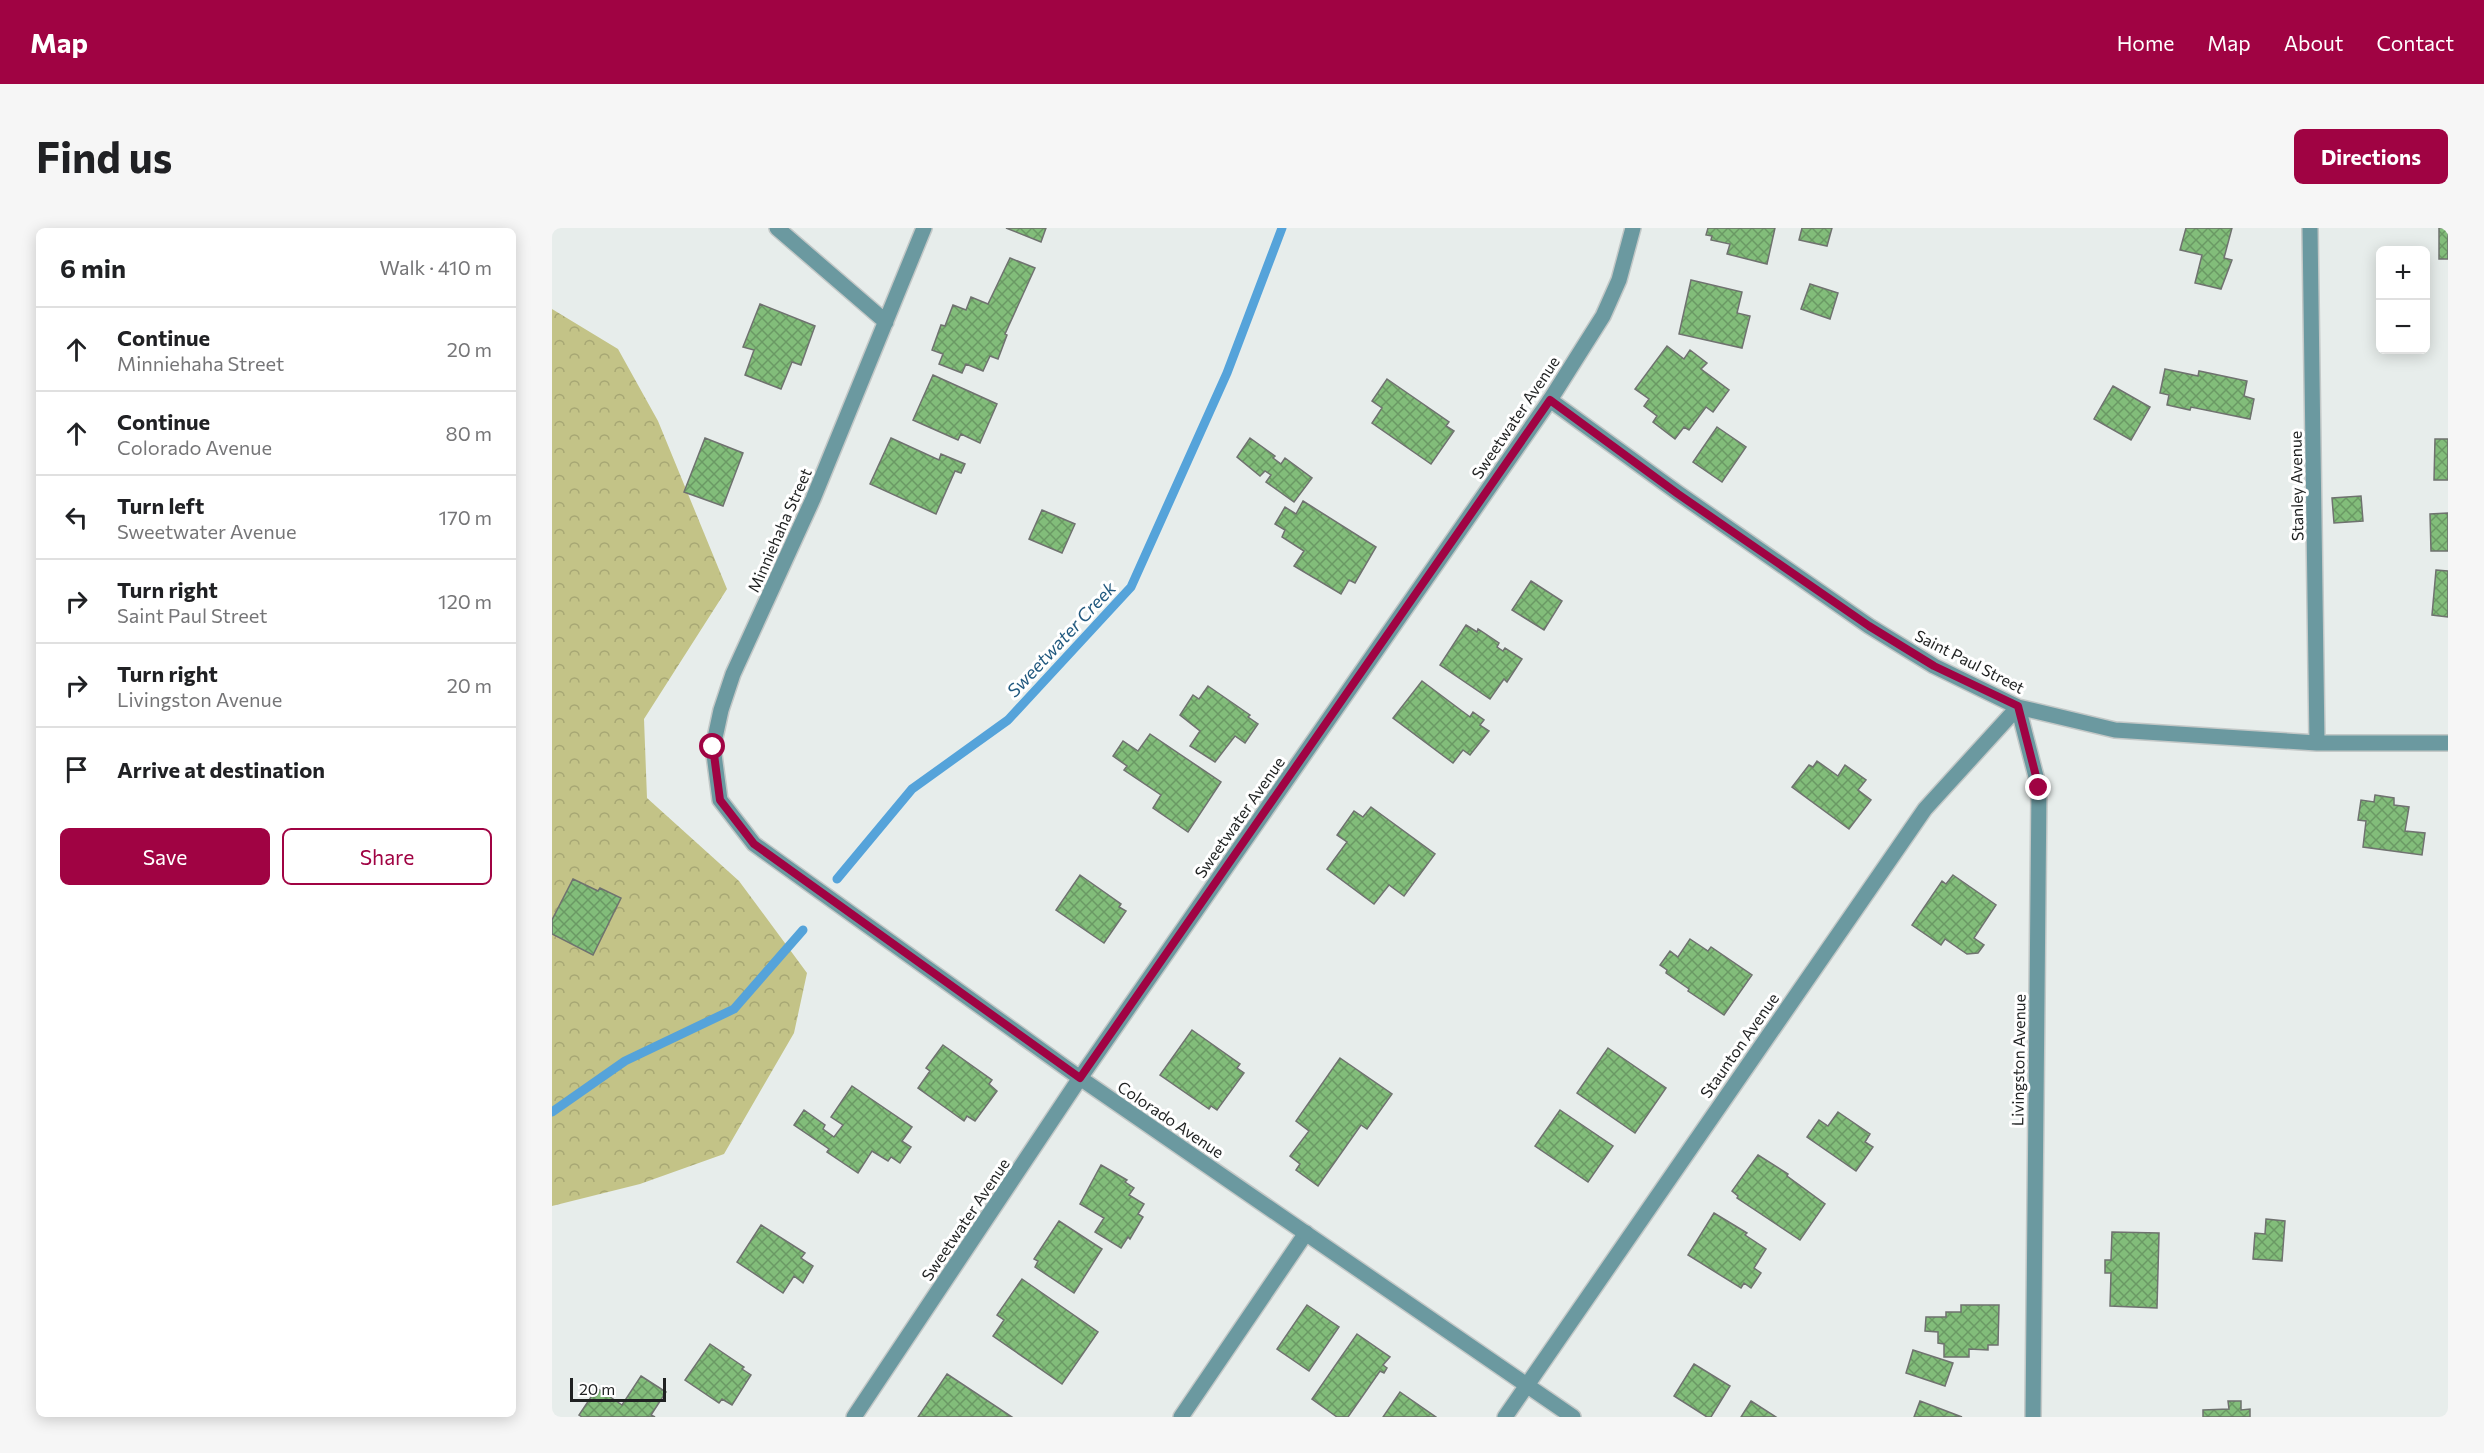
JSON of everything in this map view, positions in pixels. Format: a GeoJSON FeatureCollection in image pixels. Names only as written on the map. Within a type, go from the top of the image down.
{"type":"FeatureCollection","features":[{"type":"Feature","properties":{"kind":"street"},"geometry":{"type":"LineString","coordinates":[[777,228],[886,322]]}},
{"type":"Feature","properties":{"kind":"street","name":"Minniehaha Street"},"geometry":{"type":"LineString","coordinates":[[754,844],[720,800],[713,747],[721,710],[733,674],[813,499],[924,228]]}},
{"type":"Feature","properties":{"kind":"street","name":"Sweetwater Avenue"},"geometry":{"type":"LineString","coordinates":[[854,1417],[1080,1078],[1550,400],[1603,316],[1619,280],[1633,228]]}},
{"type":"Feature","properties":{"kind":"street","name":"Stanley Avenue"},"geometry":{"type":"LineString","coordinates":[[2310,228],[2317,742]]}},
{"type":"Feature","properties":{"kind":"street","name":"Saint Paul Street"},"geometry":{"type":"LineString","coordinates":[[1550,400],[1678,494],[1869,626],[1934,666],[2018,706],[2115,730],[2317,742],[2448,742]]}},
{"type":"Feature","properties":{"kind":"street","name":"Staunton Avenue"},"geometry":{"type":"LineString","coordinates":[[1505,1417],[1924,809],[2018,706]]}},
{"type":"Feature","properties":{"kind":"street","name":"Livingston Avenue"},"geometry":{"type":"LineString","coordinates":[[2018,706],[2039,788],[2033,1417]]}},
{"type":"Feature","properties":{"kind":"street","name":"Colorado Avenue"},"geometry":{"type":"LineString","coordinates":[[754,844],[1080,1078],[1573,1417]]}},
{"type":"Feature","properties":{"kind":"street"},"geometry":{"type":"LineString","coordinates":[[1181,1417],[1306,1233]]}},
{"type":"Feature","properties":{"kind":"green space"},"geometry":{"type":"Polygon","coordinates":[[[552,309],[618,349],[658,421],[727,589],[644,719],[647,798],[739,881],[807,973],[794,1033],[724,1154],[640,1184],[552,1206],[552,309]]]}},
{"type":"Feature","properties":{"kind":"building"},"geometry":{"type":"Polygon","coordinates":[[[1006,228],[1046,228],[1041,242],[1006,228]]]}},
{"type":"Feature","properties":{"kind":"building"},"geometry":{"type":"Polygon","coordinates":[[[1708,228],[1775,228],[1767,264],[1727,254],[1730,244],[1711,240],[1712,236],[1706,235],[1708,228]]]}},
{"type":"Feature","properties":{"kind":"building"},"geometry":{"type":"Polygon","coordinates":[[[1802,228],[1832,228],[1827,246],[1799,240],[1802,228]]]}},
{"type":"Feature","properties":{"kind":"building"},"geometry":{"type":"Polygon","coordinates":[[[2186,228],[2232,228],[2224,258],[2232,260],[2221,289],[2195,283],[2202,255],[2180,250],[2186,228]]]}},
{"type":"Feature","properties":{"kind":"building"},"geometry":{"type":"Polygon","coordinates":[[[2439,228],[2448,228],[2448,259],[2439,259],[2439,228]]]}},
{"type":"Feature","properties":{"kind":"building"},"geometry":{"type":"Polygon","coordinates":[[[1010,258],[1035,268],[1005,334],[1007,335],[998,359],[990,356],[983,371],[966,364],[962,373],[939,364],[943,354],[932,350],[941,325],[945,326],[953,305],[966,310],[971,297],[988,304],[1010,258]]]}},
{"type":"Feature","properties":{"kind":"building"},"geometry":{"type":"Polygon","coordinates":[[[1691,280],[1742,292],[1737,313],[1750,316],[1742,348],[1679,334],[1691,280]]]}},
{"type":"Feature","properties":{"kind":"building"},"geometry":{"type":"Polygon","coordinates":[[[1810,284],[1838,293],[1830,319],[1801,309],[1810,284]]]}},
{"type":"Feature","properties":{"kind":"building"},"geometry":{"type":"Polygon","coordinates":[[[760,304],[815,326],[801,365],[792,362],[781,389],[745,375],[754,350],[743,347],[760,304]]]}},
{"type":"Feature","properties":{"kind":"building"},"geometry":{"type":"Polygon","coordinates":[[[1667,346],[1684,359],[1690,350],[1707,363],[1701,369],[1729,390],[1713,412],[1706,407],[1689,430],[1684,427],[1675,439],[1653,422],[1657,416],[1644,406],[1649,399],[1635,389],[1667,346]]]}},
{"type":"Feature","properties":{"kind":"building"},"geometry":{"type":"Polygon","coordinates":[[[2165,369],[2198,376],[2199,371],[2247,381],[2244,396],[2254,399],[2250,419],[2191,407],[2190,410],[2167,405],[2169,395],[2160,393],[2165,369]]]}},
{"type":"Feature","properties":{"kind":"building"},"geometry":{"type":"Polygon","coordinates":[[[933,375],[997,404],[980,443],[961,434],[958,440],[913,420],[933,375]]]}},
{"type":"Feature","properties":{"kind":"building"},"geometry":{"type":"Polygon","coordinates":[[[1387,379],[1449,422],[1446,426],[1454,431],[1431,464],[1372,423],[1382,408],[1372,401],[1387,379]]]}},
{"type":"Feature","properties":{"kind":"building"},"geometry":{"type":"Polygon","coordinates":[[[2113,386],[2150,407],[2131,440],[2094,419],[2113,386]]]}},
{"type":"Feature","properties":{"kind":"building"},"geometry":{"type":"Polygon","coordinates":[[[1717,427],[1746,447],[1722,482],[1693,462],[1717,427]]]}},
{"type":"Feature","properties":{"kind":"building"},"geometry":{"type":"Polygon","coordinates":[[[705,438],[743,453],[723,506],[684,492],[705,438]]]}},
{"type":"Feature","properties":{"kind":"building"},"geometry":{"type":"Polygon","coordinates":[[[891,438],[939,460],[941,454],[965,464],[961,473],[955,471],[936,514],[870,484],[891,438]]]}},
{"type":"Feature","properties":{"kind":"building"},"geometry":{"type":"Polygon","coordinates":[[[1250,438],[1275,456],[1273,458],[1281,464],[1285,458],[1312,478],[1294,502],[1266,482],[1271,475],[1265,471],[1260,476],[1237,457],[1250,438]]]}},
{"type":"Feature","properties":{"kind":"building"},"geometry":{"type":"Polygon","coordinates":[[[2435,439],[2448,439],[2448,480],[2434,480],[2435,439]]]}},
{"type":"Feature","properties":{"kind":"building"},"geometry":{"type":"Polygon","coordinates":[[[2361,496],[2363,521],[2334,523],[2332,498],[2361,496]]]}},
{"type":"Feature","properties":{"kind":"building"},"geometry":{"type":"Polygon","coordinates":[[[1303,501],[1376,547],[1355,583],[1349,580],[1341,594],[1294,566],[1304,551],[1282,537],[1285,530],[1275,524],[1285,507],[1296,514],[1303,501]]]}},
{"type":"Feature","properties":{"kind":"building"},"geometry":{"type":"Polygon","coordinates":[[[1042,510],[1075,524],[1062,553],[1029,539],[1042,510]]]}},
{"type":"Feature","properties":{"kind":"building"},"geometry":{"type":"Polygon","coordinates":[[[2448,513],[2448,551],[2431,551],[2430,514],[2448,513]]]}},
{"type":"Feature","properties":{"kind":"building"},"geometry":{"type":"Polygon","coordinates":[[[2436,570],[2448,571],[2448,617],[2432,615],[2436,570]]]}},
{"type":"Feature","properties":{"kind":"building"},"geometry":{"type":"Polygon","coordinates":[[[1531,581],[1562,601],[1544,630],[1512,610],[1531,581]]]}},
{"type":"Feature","properties":{"kind":"building"},"geometry":{"type":"Polygon","coordinates":[[[1466,625],[1477,632],[1478,629],[1499,643],[1497,647],[1503,651],[1505,648],[1522,659],[1507,682],[1504,679],[1490,699],[1440,665],[1466,625]]]}},
{"type":"Feature","properties":{"kind":"building"},"geometry":{"type":"Polygon","coordinates":[[[1422,681],[1470,717],[1473,712],[1484,720],[1480,725],[1489,731],[1470,755],[1463,750],[1453,763],[1393,718],[1422,681]]]}},
{"type":"Feature","properties":{"kind":"building"},"geometry":{"type":"Polygon","coordinates":[[[1208,686],[1250,715],[1248,717],[1258,724],[1245,743],[1235,736],[1215,762],[1190,746],[1200,731],[1180,715],[1193,695],[1199,699],[1208,686]]]}},
{"type":"Feature","properties":{"kind":"building"},"geometry":{"type":"Polygon","coordinates":[[[1150,734],[1221,782],[1188,832],[1153,808],[1161,795],[1124,770],[1127,766],[1113,756],[1123,741],[1138,751],[1150,734]]]}},
{"type":"Feature","properties":{"kind":"building"},"geometry":{"type":"Polygon","coordinates":[[[1817,761],[1838,776],[1845,765],[1866,780],[1858,790],[1871,800],[1849,829],[1792,787],[1809,765],[1813,767],[1817,761]]]}},
{"type":"Feature","properties":{"kind":"building"},"geometry":{"type":"Polygon","coordinates":[[[2375,795],[2394,798],[2394,805],[2409,807],[2405,831],[2425,833],[2422,855],[2363,847],[2366,821],[2358,820],[2361,800],[2374,802],[2375,795]]]}},
{"type":"Feature","properties":{"kind":"building"},"geometry":{"type":"Polygon","coordinates":[[[1371,807],[1435,854],[1404,896],[1389,885],[1374,904],[1327,869],[1347,842],[1337,835],[1354,811],[1363,817],[1371,807]]]}},
{"type":"Feature","properties":{"kind":"building"},"geometry":{"type":"Polygon","coordinates":[[[1080,875],[1121,904],[1119,907],[1126,911],[1104,943],[1056,910],[1080,875]]]}},
{"type":"Feature","properties":{"kind":"building"},"geometry":{"type":"Polygon","coordinates":[[[1953,875],[1996,905],[1974,938],[1984,945],[1978,953],[1967,954],[1945,939],[1941,945],[1912,925],[1942,881],[1946,884],[1953,875]]]}},
{"type":"Feature","properties":{"kind":"building"},"geometry":{"type":"Polygon","coordinates":[[[573,879],[598,891],[600,888],[621,898],[593,955],[552,934],[552,920],[573,879]]]}},
{"type":"Feature","properties":{"kind":"building"},"geometry":{"type":"Polygon","coordinates":[[[1690,939],[1708,951],[1711,947],[1752,975],[1724,1015],[1688,991],[1689,989],[1666,973],[1667,970],[1660,965],[1670,951],[1678,957],[1690,939]]]}},
{"type":"Feature","properties":{"kind":"building"},"geometry":{"type":"Polygon","coordinates":[[[1192,1030],[1240,1064],[1237,1068],[1244,1073],[1217,1110],[1211,1106],[1209,1109],[1160,1075],[1192,1030]]]}},
{"type":"Feature","properties":{"kind":"building"},"geometry":{"type":"Polygon","coordinates":[[[943,1045],[992,1080],[989,1084],[997,1091],[975,1121],[967,1116],[964,1121],[918,1088],[930,1071],[926,1068],[943,1045]]]}},
{"type":"Feature","properties":{"kind":"building"},"geometry":{"type":"Polygon","coordinates":[[[1608,1048],[1666,1088],[1635,1133],[1577,1093],[1608,1048]]]}},
{"type":"Feature","properties":{"kind":"building"},"geometry":{"type":"Polygon","coordinates":[[[1340,1058],[1392,1094],[1367,1129],[1361,1125],[1318,1186],[1296,1170],[1300,1164],[1290,1156],[1309,1131],[1296,1121],[1340,1058]]]}},
{"type":"Feature","properties":{"kind":"building"},"geometry":{"type":"Polygon","coordinates":[[[852,1086],[912,1127],[902,1141],[911,1147],[900,1163],[891,1157],[888,1161],[872,1151],[858,1173],[794,1125],[804,1110],[825,1125],[823,1129],[834,1137],[843,1125],[831,1117],[852,1086]]]}},
{"type":"Feature","properties":{"kind":"building"},"geometry":{"type":"Polygon","coordinates":[[[1560,1110],[1613,1146],[1588,1182],[1535,1146],[1560,1110]]]}},
{"type":"Feature","properties":{"kind":"building"},"geometry":{"type":"Polygon","coordinates":[[[1838,1112],[1870,1134],[1865,1142],[1873,1147],[1856,1171],[1807,1137],[1819,1120],[1828,1126],[1838,1112]]]}},
{"type":"Feature","properties":{"kind":"building"},"geometry":{"type":"Polygon","coordinates":[[[1758,1155],[1788,1174],[1787,1176],[1825,1204],[1800,1240],[1737,1198],[1738,1196],[1732,1191],[1758,1155]]]}},
{"type":"Feature","properties":{"kind":"building"},"geometry":{"type":"Polygon","coordinates":[[[1101,1165],[1127,1180],[1125,1182],[1134,1188],[1129,1195],[1144,1204],[1138,1214],[1143,1217],[1130,1239],[1128,1237],[1121,1248],[1095,1232],[1104,1218],[1080,1204],[1101,1165]]]}},
{"type":"Feature","properties":{"kind":"building"},"geometry":{"type":"Polygon","coordinates":[[[1714,1213],[1747,1233],[1745,1235],[1766,1249],[1754,1268],[1761,1273],[1751,1288],[1744,1283],[1741,1288],[1688,1255],[1714,1213]]]}},
{"type":"Feature","properties":{"kind":"building"},"geometry":{"type":"Polygon","coordinates":[[[2266,1219],[2285,1221],[2282,1261],[2253,1259],[2255,1233],[2265,1234],[2266,1219]]]}},
{"type":"Feature","properties":{"kind":"building"},"geometry":{"type":"Polygon","coordinates":[[[1059,1221],[1102,1249],[1074,1293],[1035,1267],[1038,1261],[1034,1259],[1059,1221]]]}},
{"type":"Feature","properties":{"kind":"building"},"geometry":{"type":"Polygon","coordinates":[[[761,1225],[805,1253],[801,1258],[813,1266],[803,1283],[794,1276],[783,1293],[737,1262],[761,1225]]]}},
{"type":"Feature","properties":{"kind":"building"},"geometry":{"type":"Polygon","coordinates":[[[2112,1232],[2159,1233],[2157,1308],[2110,1306],[2111,1273],[2105,1273],[2105,1260],[2111,1260],[2112,1232]]]}},
{"type":"Feature","properties":{"kind":"building"},"geometry":{"type":"Polygon","coordinates":[[[1022,1279],[1098,1332],[1062,1384],[993,1336],[1004,1320],[997,1315],[1022,1279]]]}},
{"type":"Feature","properties":{"kind":"building"},"geometry":{"type":"Polygon","coordinates":[[[1307,1305],[1339,1327],[1309,1371],[1277,1349],[1307,1305]]]}},
{"type":"Feature","properties":{"kind":"building"},"geometry":{"type":"Polygon","coordinates":[[[1961,1305],[1999,1305],[1998,1345],[1988,1345],[1988,1350],[1969,1349],[1969,1357],[1944,1357],[1944,1344],[1938,1343],[1938,1332],[1925,1331],[1926,1317],[1946,1317],[1946,1312],[1961,1312],[1961,1305]]]}},
{"type":"Feature","properties":{"kind":"building"},"geometry":{"type":"Polygon","coordinates":[[[1357,1334],[1390,1357],[1383,1365],[1387,1368],[1384,1373],[1380,1371],[1348,1417],[1337,1417],[1312,1399],[1357,1334]]]}},
{"type":"Feature","properties":{"kind":"building"},"geometry":{"type":"Polygon","coordinates":[[[710,1344],[744,1367],[742,1369],[751,1375],[732,1405],[722,1399],[719,1403],[685,1380],[710,1344]]]}},
{"type":"Feature","properties":{"kind":"building"},"geometry":{"type":"Polygon","coordinates":[[[1913,1350],[1953,1363],[1945,1386],[1906,1373],[1913,1350]]]}},
{"type":"Feature","properties":{"kind":"building"},"geometry":{"type":"Polygon","coordinates":[[[1694,1364],[1730,1386],[1711,1417],[1707,1417],[1674,1396],[1694,1364]]]}},
{"type":"Feature","properties":{"kind":"building"},"geometry":{"type":"Polygon","coordinates":[[[947,1374],[1012,1417],[918,1417],[947,1374]]]}},
{"type":"Feature","properties":{"kind":"building"},"geometry":{"type":"Polygon","coordinates":[[[641,1376],[666,1392],[651,1415],[655,1417],[582,1417],[579,1415],[597,1388],[622,1405],[641,1376]]]}},
{"type":"Feature","properties":{"kind":"building"},"geometry":{"type":"Polygon","coordinates":[[[1400,1392],[1436,1417],[1383,1417],[1400,1392]]]}},
{"type":"Feature","properties":{"kind":"building"},"geometry":{"type":"Polygon","coordinates":[[[1751,1401],[1776,1417],[1741,1417],[1751,1401]]]}},
{"type":"Feature","properties":{"kind":"building"},"geometry":{"type":"Polygon","coordinates":[[[1920,1401],[1962,1417],[1914,1417],[1920,1401]]]}},
{"type":"Feature","properties":{"kind":"building"},"geometry":{"type":"Polygon","coordinates":[[[2228,1401],[2241,1401],[2241,1410],[2250,1409],[2250,1417],[2203,1417],[2203,1410],[2229,1409],[2228,1401]]]}},
{"type":"Feature","properties":{"kind":"waterway","name":"Sweetwater Creek"},"geometry":{"type":"LineString","coordinates":[[837,879],[912,789],[1008,720],[1131,587],[1227,373],[1282,228]]}},
{"type":"Feature","properties":{"kind":"waterway","name":"Sweetwater Creek"},"geometry":{"type":"LineString","coordinates":[[552,1112],[625,1061],[734,1009],[803,930]]}},
{"type":"Feature","properties":{"kind":"route"},"geometry":{"type":"LineString","coordinates":[[713,747],[720,800],[754,844],[1080,1078],[1550,400],[1678,494],[1869,626],[1934,666],[2018,706],[2039,788]]}}]}
